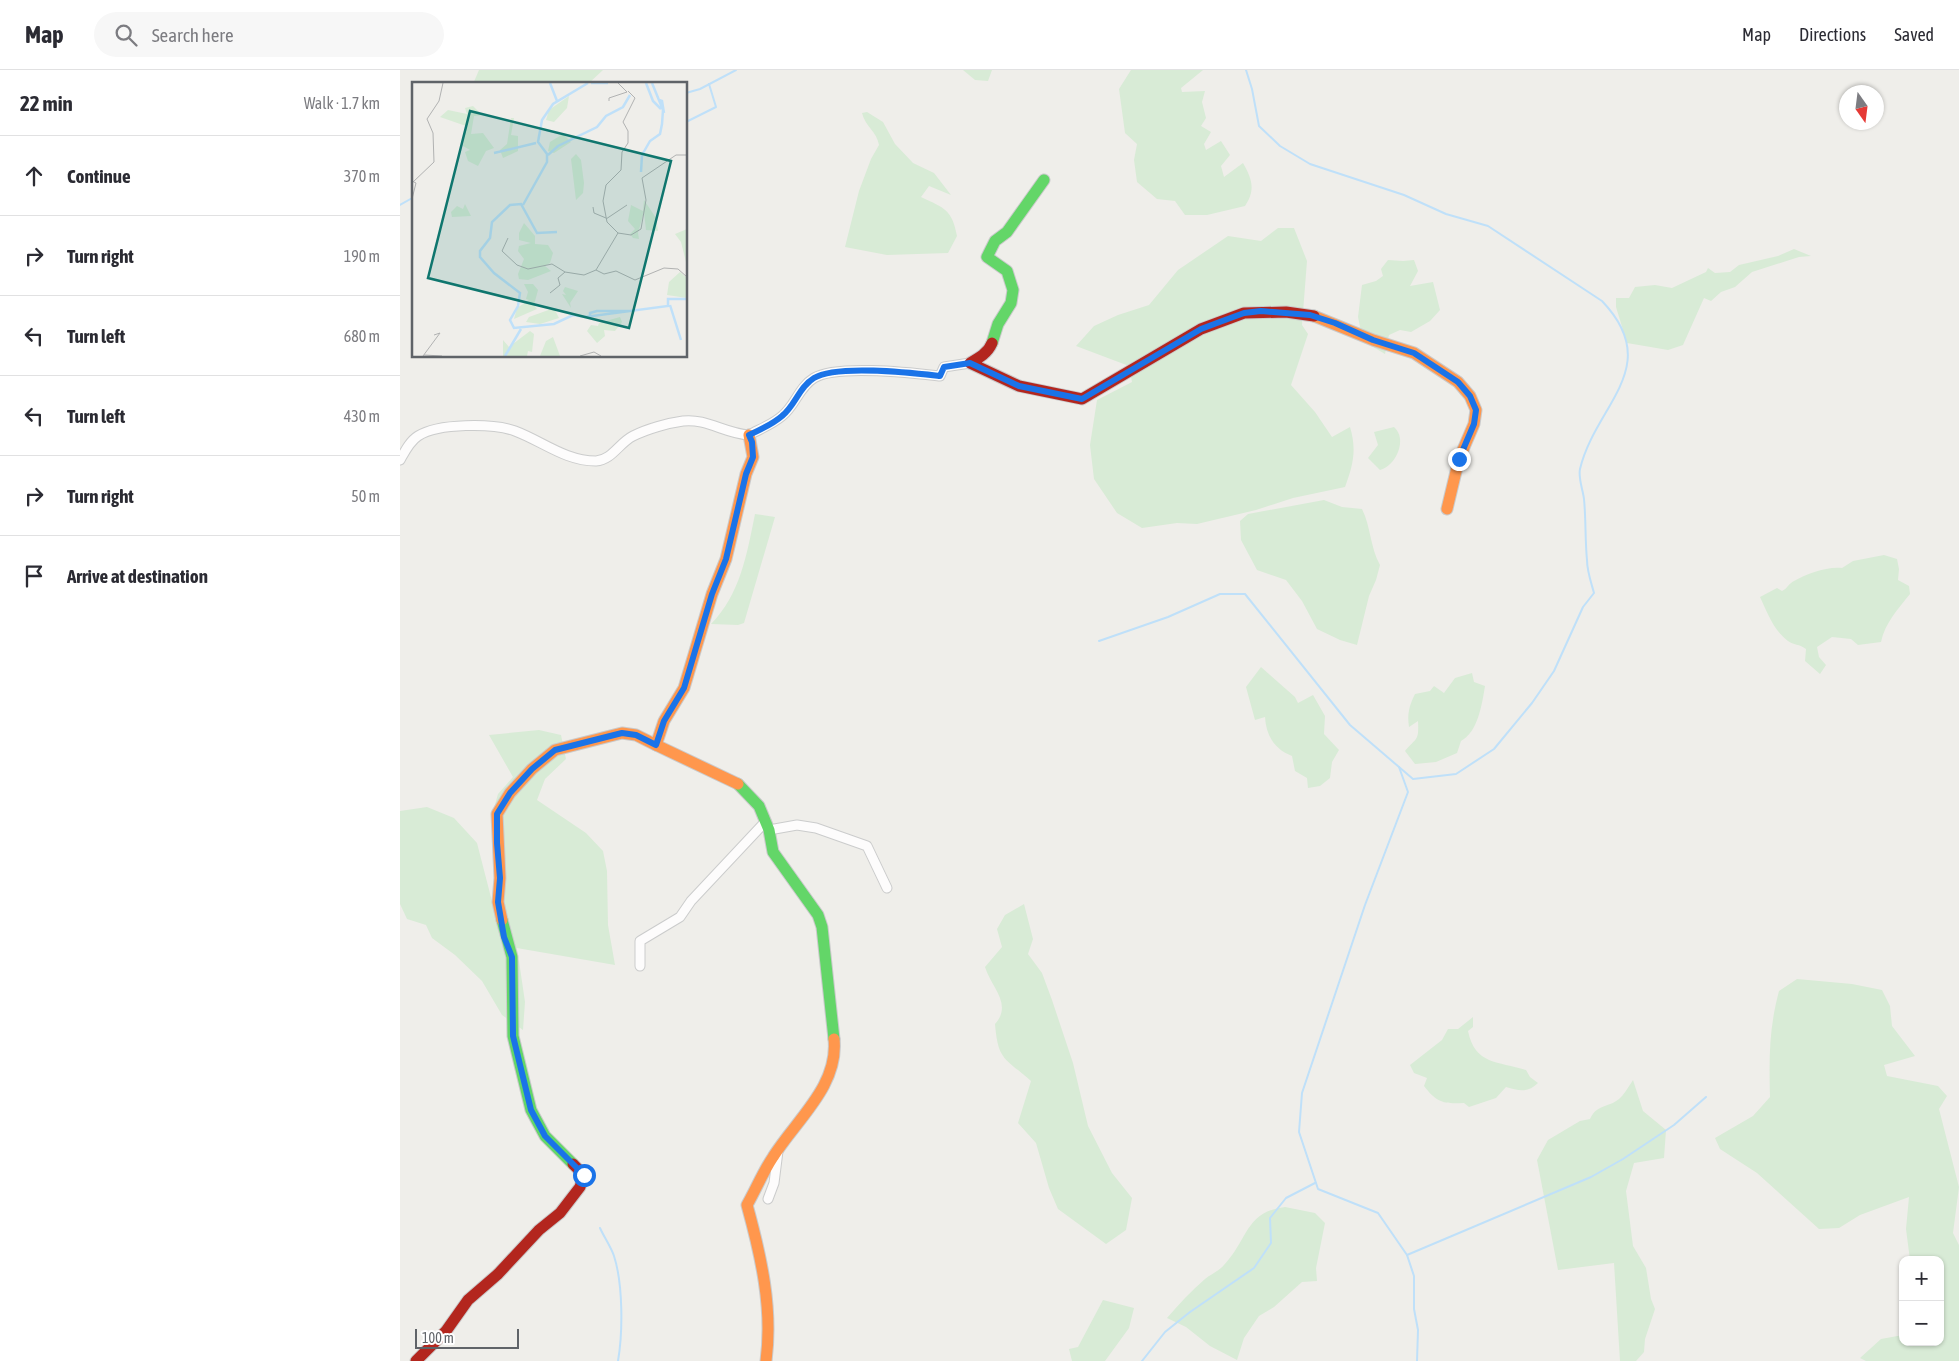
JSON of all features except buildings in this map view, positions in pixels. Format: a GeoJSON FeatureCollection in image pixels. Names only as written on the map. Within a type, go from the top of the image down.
{"type":"FeatureCollection","features":[{"type":"Feature","properties":{"kind":"street"},"geometry":{"type":"LineString","coordinates":[[400,460],[413,440],[420,435],[446,427],[482,426],[506,428],[572,458],[598,461],[608,458],[620,445],[633,436],[684,420],[708,423],[719,429],[749,435],[784,416],[805,386],[815,378],[828,373],[891,372],[940,376],[944,367],[970,363],[980,358],[990,348],[998,324],[1011,303],[1013,290],[1007,271],[987,257],[995,241],[1007,232],[1044,180]]}},
{"type":"Feature","properties":{"kind":"street"},"geometry":{"type":"LineString","coordinates":[[970,363],[1019,386],[1082,399],[1201,329],[1244,313],[1286,312],[1310,315],[1335,323],[1373,340],[1414,353],[1458,382],[1470,396],[1476,410],[1474,424],[1459,459],[1447,509]]}},
{"type":"Feature","properties":{"kind":"street"},"geometry":{"type":"LineString","coordinates":[[656,745],[664,721],[684,688],[712,594],[726,559],[746,474],[753,457],[752,442],[749,435]]}},
{"type":"Feature","properties":{"kind":"street"},"geometry":{"type":"LineString","coordinates":[[416,1361],[446,1331],[468,1300],[498,1274],[539,1230],[560,1213],[580,1187],[584,1175],[545,1136],[531,1110],[513,1036],[512,957],[504,937],[498,902],[500,878],[497,814],[510,793],[532,769],[555,750],[622,733],[636,735],[738,784],[754,799],[767,825],[773,852],[818,915],[822,927],[835,1052],[826,1086],[778,1150],[748,1205],[770,1319],[770,1339],[766,1361]]}},
{"type":"Feature","properties":{"kind":"street"},"geometry":{"type":"LineString","coordinates":[[640,966],[640,941],[680,916],[691,901],[767,825],[797,825],[816,828],[867,846],[887,888]]}},
{"type":"Feature","properties":{"kind":"street"},"geometry":{"type":"LineString","coordinates":[[768,1199],[774,1183],[778,1150]]}},
{"type":"Feature","properties":{"kind":"green space"},"geometry":{"type":"Polygon","coordinates":[[[479,70],[603,70],[590,82],[474,82],[479,70]]]}},
{"type":"Feature","properties":{"kind":"green space"},"geometry":{"type":"Polygon","coordinates":[[[963,70],[992,70],[988,81],[975,80],[963,70]]]}},
{"type":"Feature","properties":{"kind":"green space"},"geometry":{"type":"Polygon","coordinates":[[[1131,70],[1203,70],[1181,88],[1182,92],[1205,91],[1202,102],[1206,118],[1201,126],[1211,132],[1204,144],[1206,150],[1221,141],[1230,155],[1221,166],[1224,177],[1243,163],[1252,184],[1251,195],[1245,206],[1207,215],[1185,215],[1175,201],[1157,199],[1137,182],[1134,160],[1137,144],[1125,133],[1119,89],[1131,70]]]}},
{"type":"Feature","properties":{"kind":"green space"},"geometry":{"type":"Polygon","coordinates":[[[867,112],[883,122],[895,144],[913,163],[934,173],[951,195],[929,186],[921,197],[946,210],[952,220],[957,236],[948,253],[887,255],[845,247],[859,191],[871,159],[879,145],[876,136],[862,113],[867,112]]]}},
{"type":"Feature","properties":{"kind":"green space"},"geometry":{"type":"Polygon","coordinates":[[[1278,228],[1294,228],[1307,261],[1302,325],[1308,334],[1291,385],[1315,412],[1332,437],[1350,427],[1354,450],[1345,487],[1293,498],[1256,510],[1197,524],[1177,523],[1142,528],[1117,513],[1094,479],[1090,445],[1097,400],[1132,382],[1129,366],[1076,346],[1094,326],[1118,315],[1149,305],[1178,270],[1228,236],[1261,241],[1278,228]]]}},
{"type":"Feature","properties":{"kind":"green space"},"geometry":{"type":"Polygon","coordinates":[[[1794,249],[1811,256],[1799,257],[1752,272],[1735,287],[1721,292],[1711,301],[1704,298],[1683,345],[1668,350],[1627,343],[1616,307],[1616,298],[1629,298],[1635,287],[1655,285],[1672,288],[1706,272],[1708,268],[1715,273],[1730,272],[1739,265],[1778,256],[1794,249]]]}},
{"type":"Feature","properties":{"kind":"green space"},"geometry":{"type":"Polygon","coordinates":[[[1388,260],[1414,260],[1418,271],[1410,286],[1433,282],[1440,310],[1430,321],[1411,332],[1400,330],[1389,335],[1385,354],[1363,341],[1358,317],[1362,285],[1376,281],[1383,276],[1381,269],[1388,260]]]}},
{"type":"Feature","properties":{"kind":"green space"},"geometry":{"type":"Polygon","coordinates":[[[1394,427],[1400,438],[1398,452],[1391,463],[1380,470],[1368,458],[1378,445],[1374,432],[1394,427]]]}},
{"type":"Feature","properties":{"kind":"green space"},"geometry":{"type":"Polygon","coordinates":[[[1324,500],[1342,507],[1362,509],[1380,565],[1369,596],[1357,645],[1340,640],[1317,629],[1302,601],[1286,580],[1257,570],[1241,540],[1240,521],[1248,514],[1324,500]]]}},
{"type":"Feature","properties":{"kind":"green space"},"geometry":{"type":"Polygon","coordinates":[[[755,514],[775,517],[744,623],[738,625],[711,624],[721,613],[736,587],[749,544],[755,514]]]}},
{"type":"Feature","properties":{"kind":"green space"},"geometry":{"type":"Polygon","coordinates":[[[1884,555],[1897,559],[1899,569],[1898,580],[1909,586],[1910,594],[1889,622],[1881,642],[1858,645],[1851,639],[1832,637],[1817,647],[1819,657],[1826,665],[1820,674],[1805,661],[1806,649],[1790,642],[1779,632],[1771,621],[1760,597],[1777,588],[1782,591],[1792,582],[1811,573],[1830,568],[1842,568],[1853,561],[1884,555]]]}},
{"type":"Feature","properties":{"kind":"green space"},"geometry":{"type":"Polygon","coordinates":[[[1261,667],[1295,697],[1298,703],[1313,695],[1325,716],[1324,734],[1339,750],[1332,762],[1330,778],[1320,786],[1308,788],[1307,778],[1295,771],[1292,756],[1280,749],[1272,741],[1267,730],[1265,717],[1255,720],[1246,687],[1261,667]]]}},
{"type":"Feature","properties":{"kind":"green space"},"geometry":{"type":"Polygon","coordinates":[[[1472,673],[1474,682],[1485,686],[1478,717],[1472,731],[1461,741],[1457,753],[1436,762],[1415,764],[1405,751],[1415,741],[1418,732],[1418,721],[1409,727],[1408,722],[1411,702],[1415,694],[1430,691],[1434,686],[1444,693],[1455,678],[1472,673]]]}},
{"type":"Feature","properties":{"kind":"green space"},"geometry":{"type":"Polygon","coordinates":[[[539,730],[561,735],[566,759],[545,779],[537,800],[586,833],[603,851],[607,871],[608,925],[615,965],[511,947],[505,928],[492,815],[498,794],[513,777],[489,735],[539,730]]]}},
{"type":"Feature","properties":{"kind":"green space"},"geometry":{"type":"Polygon","coordinates":[[[427,807],[454,818],[477,843],[503,944],[519,961],[525,1002],[523,1030],[502,1015],[482,981],[455,955],[432,938],[426,925],[407,919],[400,904],[400,811],[427,807]]]}},
{"type":"Feature","properties":{"kind":"green space"},"geometry":{"type":"Polygon","coordinates":[[[1024,904],[1033,939],[1028,954],[1042,973],[1052,1000],[1073,1063],[1088,1126],[1112,1173],[1132,1198],[1126,1230],[1106,1244],[1058,1209],[1049,1188],[1036,1143],[1018,1123],[1031,1081],[1004,1058],[998,1045],[995,1024],[1000,1017],[1001,1002],[985,967],[1002,947],[997,929],[1005,915],[1024,904]]]}},
{"type":"Feature","properties":{"kind":"green space"},"geometry":{"type":"Polygon","coordinates":[[[1797,979],[1852,984],[1882,990],[1890,1006],[1892,1026],[1915,1056],[1884,1065],[1887,1076],[1938,1086],[1947,1096],[1939,1109],[1959,1187],[1953,1233],[1959,1245],[1959,1361],[1866,1361],[1860,1358],[1881,1339],[1899,1336],[1899,1346],[1944,1346],[1944,1256],[1909,1256],[1906,1229],[1909,1197],[1860,1215],[1839,1228],[1819,1229],[1757,1173],[1720,1149],[1715,1138],[1753,1116],[1770,1097],[1770,1043],[1779,991],[1797,979]]]}},
{"type":"Feature","properties":{"kind":"green space"},"geometry":{"type":"Polygon","coordinates":[[[1473,1017],[1473,1027],[1468,1031],[1471,1042],[1476,1050],[1489,1060],[1526,1070],[1530,1077],[1538,1083],[1527,1090],[1506,1087],[1496,1098],[1469,1107],[1464,1103],[1446,1103],[1437,1099],[1429,1092],[1424,1086],[1427,1078],[1414,1073],[1410,1065],[1442,1040],[1448,1029],[1458,1029],[1473,1017]]]}},
{"type":"Feature","properties":{"kind":"green space"},"geometry":{"type":"Polygon","coordinates":[[[1633,1080],[1643,1111],[1666,1130],[1664,1158],[1634,1163],[1626,1191],[1633,1246],[1646,1268],[1651,1299],[1655,1309],[1645,1339],[1644,1352],[1636,1361],[1620,1361],[1614,1263],[1558,1270],[1537,1160],[1548,1140],[1580,1121],[1590,1119],[1599,1108],[1619,1099],[1633,1080]]]}},
{"type":"Feature","properties":{"kind":"green space"},"geometry":{"type":"Polygon","coordinates":[[[1285,1207],[1315,1213],[1325,1223],[1316,1268],[1317,1281],[1302,1282],[1274,1307],[1259,1316],[1244,1338],[1237,1360],[1210,1346],[1186,1327],[1167,1318],[1195,1288],[1224,1265],[1232,1256],[1254,1221],[1272,1210],[1285,1207]]]}},
{"type":"Feature","properties":{"kind":"green space"},"geometry":{"type":"Polygon","coordinates":[[[1103,1300],[1134,1308],[1129,1328],[1105,1361],[1072,1361],[1069,1349],[1078,1347],[1103,1300]]]}},
{"type":"Feature","properties":{"kind":"waterway"},"geometry":{"type":"LineString","coordinates":[[688,92],[700,89],[736,70]]}},
{"type":"Feature","properties":{"kind":"waterway"},"geometry":{"type":"LineString","coordinates":[[1099,641],[1168,617],[1220,594],[1245,594],[1350,725],[1413,779],[1456,774],[1494,749],[1532,703],[1554,671],[1583,607],[1594,593],[1589,577],[1580,469],[1588,446],[1620,386],[1627,366],[1627,346],[1620,325],[1602,301],[1488,226],[1446,214],[1404,195],[1310,164],[1280,146],[1259,126],[1252,89],[1246,70]]}},
{"type":"Feature","properties":{"kind":"waterway"},"geometry":{"type":"LineString","coordinates":[[688,121],[716,107],[709,84]]}},
{"type":"Feature","properties":{"kind":"waterway"},"geometry":{"type":"LineString","coordinates":[[400,205],[412,198]]}},
{"type":"Feature","properties":{"kind":"waterway"},"geometry":{"type":"LineString","coordinates":[[1399,767],[1408,792],[1365,905],[1302,1093],[1299,1132],[1318,1189],[1378,1213],[1407,1255],[1414,1276],[1414,1309],[1418,1330],[1417,1361]]}},
{"type":"Feature","properties":{"kind":"waterway"},"geometry":{"type":"LineString","coordinates":[[1407,1255],[1591,1177],[1623,1159],[1674,1125],[1706,1097]]}},
{"type":"Feature","properties":{"kind":"waterway"},"geometry":{"type":"LineString","coordinates":[[1142,1361],[1165,1332],[1190,1312],[1254,1268],[1271,1243],[1270,1218],[1286,1198],[1315,1183]]}},
{"type":"Feature","properties":{"kind":"waterway"},"geometry":{"type":"LineString","coordinates":[[600,1228],[614,1256],[621,1294],[621,1336],[618,1361]]}},
{"type":"Feature","properties":{"kind":"traffic: fast"},"geometry":{"type":"LineString","coordinates":[[992,343],[998,324],[1011,303],[1013,290],[1007,271],[987,257],[995,241],[1007,232],[1044,180]]}},
{"type":"Feature","properties":{"kind":"traffic: fast"},"geometry":{"type":"LineString","coordinates":[[738,784],[759,806],[769,830],[773,852],[818,915],[822,927],[834,1039]]}},
{"type":"Feature","properties":{"kind":"traffic: fast"},"geometry":{"type":"LineString","coordinates":[[502,920],[512,957],[513,1036],[531,1110],[545,1136],[573,1164]]}},
{"type":"Feature","properties":{"kind":"traffic: slow"},"geometry":{"type":"LineString","coordinates":[[1314,316],[1373,340],[1414,353],[1458,382],[1470,396],[1476,410],[1474,424],[1459,459],[1447,509]]}},
{"type":"Feature","properties":{"kind":"traffic: slow"},"geometry":{"type":"LineString","coordinates":[[738,784],[656,745],[664,721],[684,688],[712,594],[726,559],[746,474],[753,457],[749,435]]}},
{"type":"Feature","properties":{"kind":"traffic: slow"},"geometry":{"type":"LineString","coordinates":[[502,920],[498,902],[500,878],[497,814],[510,793],[532,769],[555,750],[622,733],[636,735],[656,745]]}},
{"type":"Feature","properties":{"kind":"traffic: slow"},"geometry":{"type":"LineString","coordinates":[[766,1361],[768,1341],[767,1302],[757,1243],[747,1205],[782,1143],[814,1102],[823,1087],[830,1072],[834,1056],[834,1039]]}},
{"type":"Feature","properties":{"kind":"traffic: jam"},"geometry":{"type":"LineString","coordinates":[[992,343],[986,352],[970,363],[1019,386],[1082,399],[1201,329],[1244,313],[1286,312],[1314,316]]}},
{"type":"Feature","properties":{"kind":"traffic: jam"},"geometry":{"type":"LineString","coordinates":[[416,1361],[446,1331],[468,1300],[498,1274],[539,1230],[560,1213],[580,1187],[584,1175],[573,1164]]}},
{"type":"Feature","properties":{"kind":"route"},"geometry":{"type":"LineString","coordinates":[[584,1175],[545,1136],[531,1110],[513,1036],[512,957],[504,937],[498,902],[500,878],[497,814],[510,793],[532,769],[555,750],[622,733],[636,735],[656,745],[664,721],[684,688],[712,594],[726,559],[746,474],[753,457],[752,442],[749,435],[784,416],[805,386],[815,378],[828,373],[910,372],[940,376],[944,367],[960,363],[970,363],[1019,386],[1063,397],[1082,399],[1166,352],[1201,329],[1244,313],[1261,311],[1286,312],[1310,315],[1335,323],[1373,340],[1414,353],[1458,382],[1470,396],[1476,410],[1474,424],[1459,459]]}}]}
